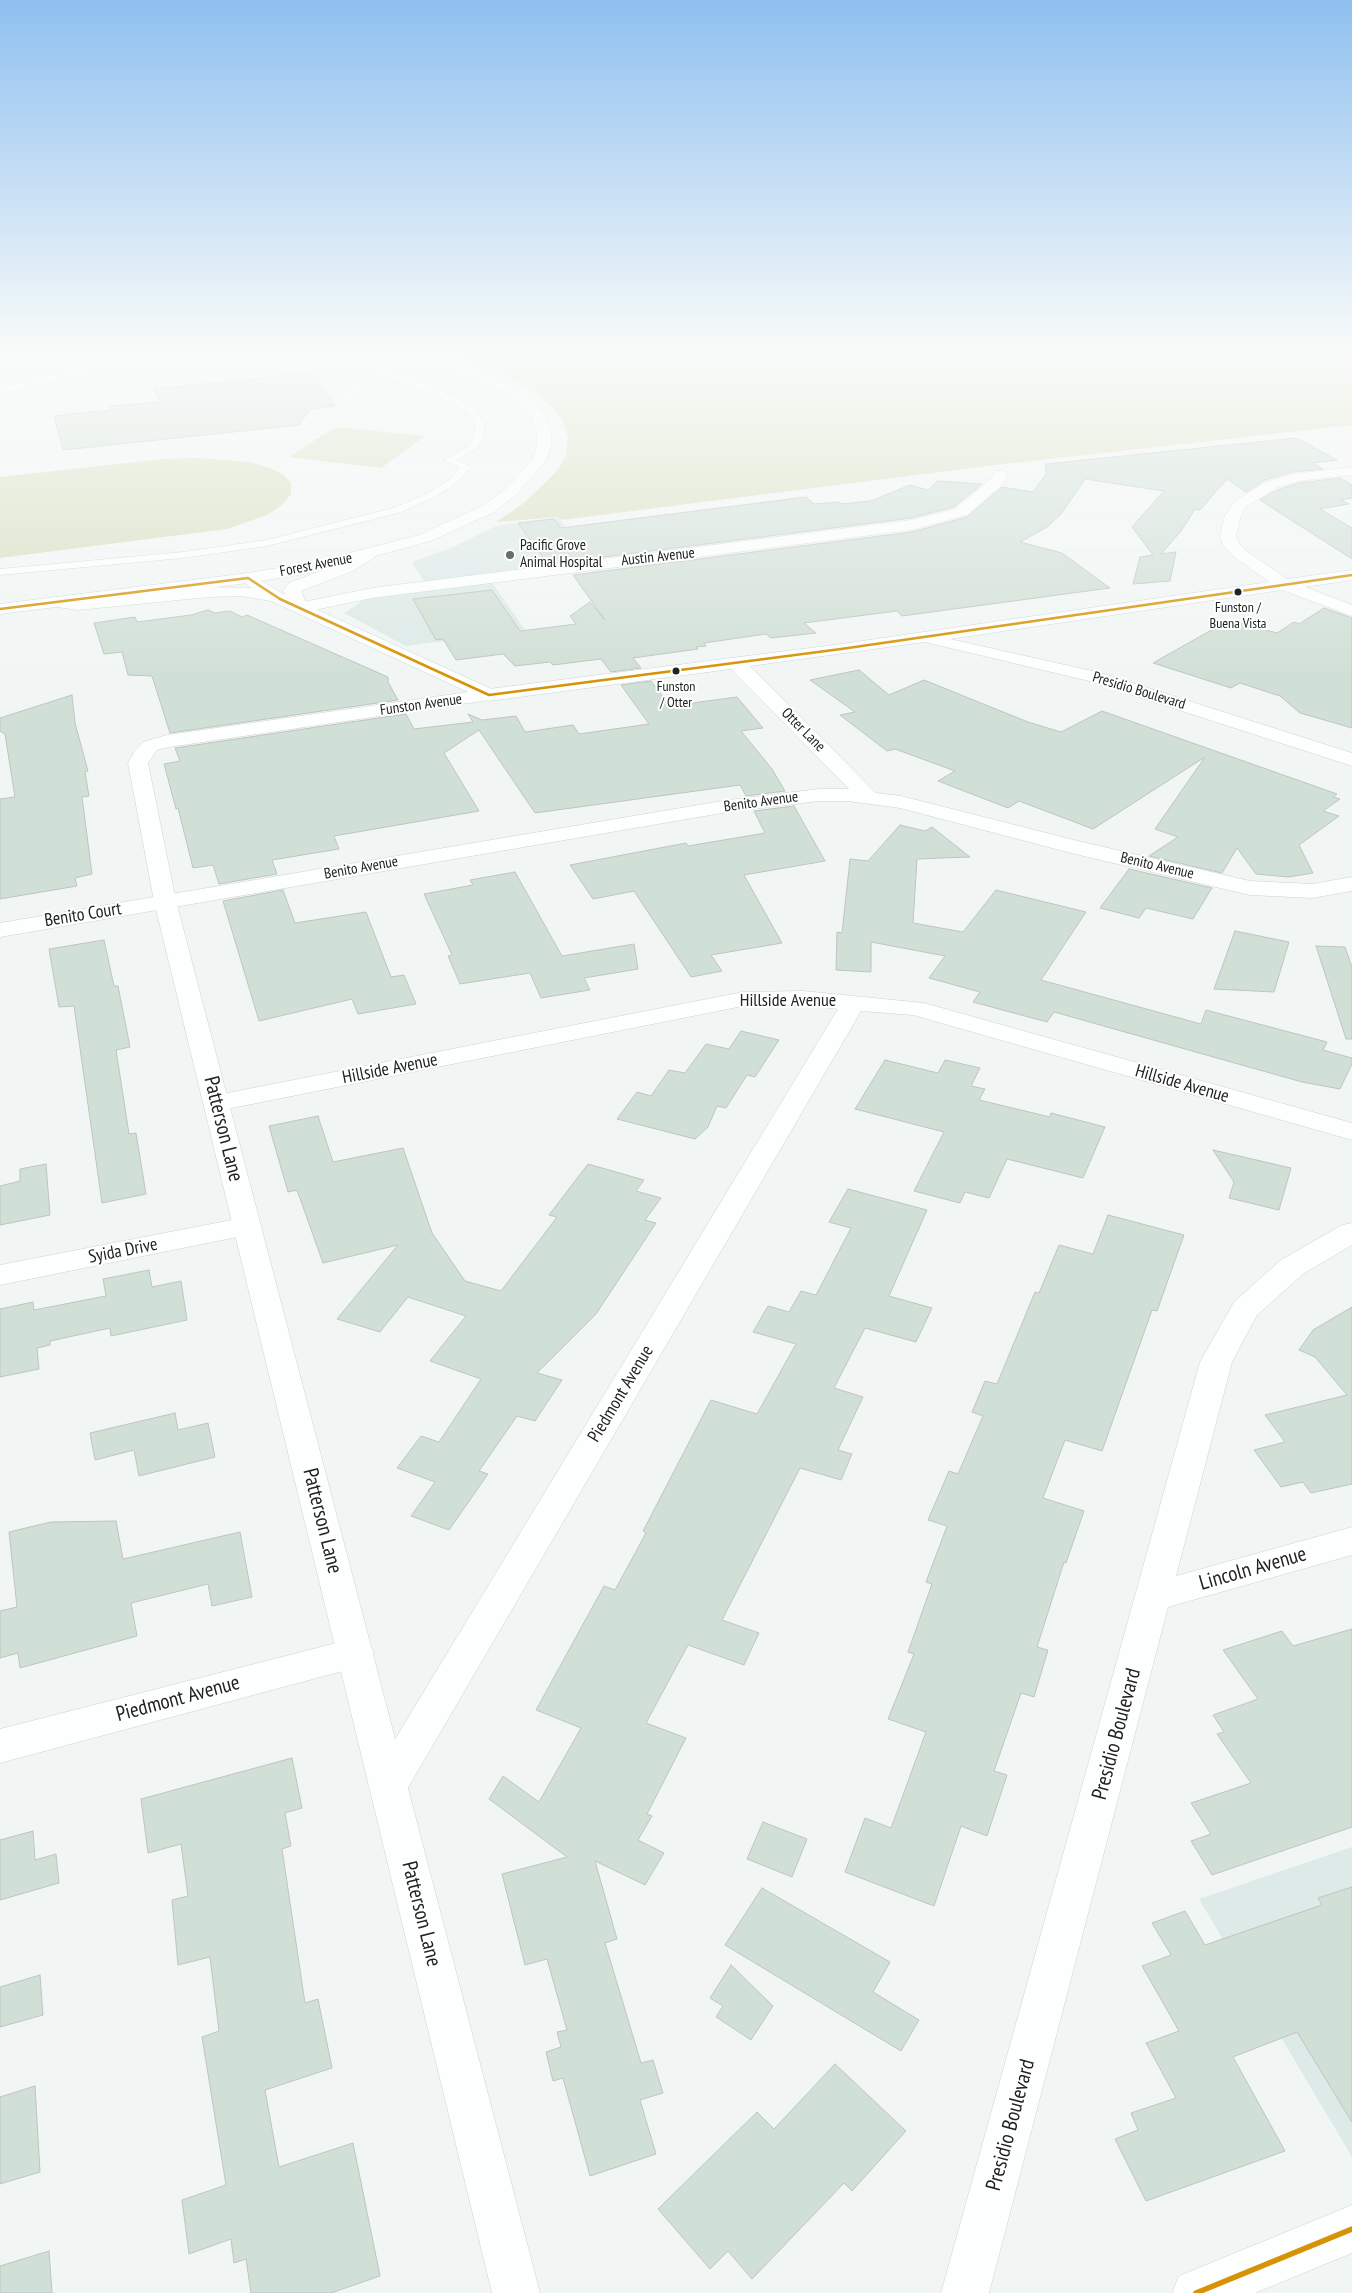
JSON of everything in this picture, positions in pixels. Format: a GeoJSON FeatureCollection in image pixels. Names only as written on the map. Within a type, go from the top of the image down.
{"type":"FeatureCollection","features":[{"type":"Feature","properties":{"kind":"street","name":"Forest Avenue"},"geometry":{"type":"LineString","coordinates":[[0,609],[248,578],[315,567],[368,555],[450,528],[488,509],[511,492],[539,460]]}},
{"type":"Feature","properties":{"kind":"street"},"geometry":{"type":"LineString","coordinates":[[1352,471],[1298,477],[1271,485],[1240,504],[1233,515],[1228,536],[1231,545],[1250,562],[1284,585],[1352,612]]}},
{"type":"Feature","properties":{"kind":"street","name":"Austin Avenue"},"geometry":{"type":"LineString","coordinates":[[300,608],[372,593],[912,525],[961,512],[996,483],[1001,474]]}},
{"type":"Feature","properties":{"kind":"street"},"geometry":{"type":"LineString","coordinates":[[300,608],[292,592],[295,587],[347,567],[368,555]]}},
{"type":"Feature","properties":{"kind":"street","name":"Funston Avenue"},"geometry":{"type":"LineString","coordinates":[[145,750],[167,741],[489,695],[922,637],[1352,575]]}},
{"type":"Feature","properties":{"kind":"street"},"geometry":{"type":"LineString","coordinates":[[248,578],[280,599],[489,695]]}},
{"type":"Feature","properties":{"kind":"street"},"geometry":{"type":"LineString","coordinates":[[56,602],[78,605],[160,595],[241,591],[280,599]]}},
{"type":"Feature","properties":{"kind":"street","name":"Presidio Boulevard"},"geometry":{"type":"LineString","coordinates":[[922,637],[966,649],[1031,661],[1094,677],[1352,760]]}},
{"type":"Feature","properties":{"kind":"street","name":"Otter Lane"},"geometry":{"type":"LineString","coordinates":[[736,662],[870,798]]}},
{"type":"Feature","properties":{"kind":"street","name":"Patterson Lane"},"geometry":{"type":"LineString","coordinates":[[145,750],[138,763],[165,901],[516,2293]]}},
{"type":"Feature","properties":{"kind":"street","name":"Benito Avenue"},"geometry":{"type":"LineString","coordinates":[[165,901],[728,806],[819,795],[870,798],[932,809],[1075,848],[1250,888],[1312,891],[1352,884]]}},
{"type":"Feature","properties":{"kind":"street","name":"Benito Court"},"geometry":{"type":"LineString","coordinates":[[0,930],[165,901]]}},
{"type":"Feature","properties":{"kind":"street","name":"Hillside Avenue"},"geometry":{"type":"LineString","coordinates":[[217,1103],[743,999],[803,998],[915,1008],[1352,1132]]}},
{"type":"Feature","properties":{"kind":"street","name":"Piedmont Avenue"},"geometry":{"type":"LineString","coordinates":[[388,1786],[854,1002]]}},
{"type":"Feature","properties":{"kind":"street","name":"Syida Drive"},"geometry":{"type":"LineString","coordinates":[[0,1275],[247,1226]]}},
{"type":"Feature","properties":{"kind":"street","name":"Presidio Boulevard"},"geometry":{"type":"LineString","coordinates":[[966,2293],[1216,1362],[1245,1309],[1292,1267],[1352,1232]]}},
{"type":"Feature","properties":{"kind":"street","name":"Lincoln Avenue"},"geometry":{"type":"LineString","coordinates":[[1154,1597],[1352,1541]]}},
{"type":"Feature","properties":{"kind":"street","name":"Piedmont Avenue"},"geometry":{"type":"LineString","coordinates":[[0,1746],[356,1653]]}},
{"type":"Feature","properties":{"kind":"street"},"geometry":{"type":"LineString","coordinates":[[1196,2293],[1352,2229]]}},
{"type":"Feature","properties":{"kind":"lane"},"geometry":{"type":"LineString","coordinates":[[0,572],[183,555],[267,543],[398,510],[430,496],[454,481],[466,466],[448,460]]}},
{"type":"Feature","properties":{"kind":"shaded area"},"geometry":{"type":"Polygon","coordinates":[[[558,517],[596,564],[489,578],[525,630],[406,646],[344,613],[365,599],[428,588],[412,562],[451,548],[496,526],[558,517]]]}},
{"type":"Feature","properties":{"kind":"shaded area"},"geometry":{"type":"Polygon","coordinates":[[[1352,1847],[1352,2157],[1199,1899],[1352,1847]]]}},
{"type":"Feature","properties":{"kind":"green space"},"geometry":{"type":"Polygon","coordinates":[[[153,460],[225,460],[250,462],[270,468],[284,475],[291,483],[291,494],[282,505],[267,515],[227,529],[0,558],[0,477],[153,460]]]}},
{"type":"Feature","properties":{"kind":"green space"},"geometry":{"type":"Polygon","coordinates":[[[314,460],[392,460],[381,468],[314,460]]]}},
{"type":"Feature","properties":{"kind":"green space"},"geometry":{"type":"Polygon","coordinates":[[[563,460],[1040,460],[561,520],[558,517],[496,522],[524,503],[557,471],[563,460]]]}},
{"type":"Feature","properties":{"kind":"building"},"geometry":{"type":"Polygon","coordinates":[[[1084,460],[1337,460],[1313,463],[1323,469],[1292,472],[1265,480],[1246,492],[1227,479],[1200,510],[1195,509],[1181,531],[1161,554],[1176,552],[1170,581],[1133,584],[1140,557],[1153,555],[1132,527],[1164,491],[1085,479],[1061,514],[1047,527],[1020,542],[1062,553],[1110,588],[902,616],[897,611],[804,623],[816,633],[771,638],[766,634],[704,643],[706,646],[696,647],[698,649],[633,658],[641,668],[611,672],[601,659],[553,665],[550,662],[515,666],[503,654],[456,660],[443,639],[436,640],[413,599],[492,590],[520,631],[576,624],[570,616],[590,602],[605,620],[573,575],[912,532],[967,517],[1002,487],[1033,492],[1046,474],[1046,464],[1084,460]]]}},
{"type":"Feature","properties":{"kind":"building"},"geometry":{"type":"Polygon","coordinates":[[[1340,478],[1352,485],[1352,498],[1340,500],[1349,504],[1320,509],[1352,528],[1352,559],[1260,500],[1277,490],[1299,483],[1340,478]]]}},
{"type":"Feature","properties":{"kind":"building"},"geometry":{"type":"Polygon","coordinates":[[[938,481],[982,484],[954,507],[911,518],[564,562],[561,558],[545,560],[518,523],[554,519],[561,528],[806,497],[814,504],[871,501],[910,485],[928,490],[938,481]]]}},
{"type":"Feature","properties":{"kind":"building"},"geometry":{"type":"Polygon","coordinates":[[[1324,608],[1352,618],[1352,728],[1300,713],[1280,696],[1240,683],[1231,688],[1153,663],[1229,620],[1277,633],[1294,622],[1299,624],[1324,608]]]}},
{"type":"Feature","properties":{"kind":"building"},"geometry":{"type":"Polygon","coordinates":[[[208,610],[215,613],[230,611],[242,617],[247,615],[388,677],[388,682],[398,700],[170,733],[152,676],[128,675],[122,652],[104,654],[94,623],[135,617],[137,622],[191,615],[208,610]]]}},
{"type":"Feature","properties":{"kind":"building"},"geometry":{"type":"Polygon","coordinates":[[[859,670],[889,695],[924,680],[1028,722],[1061,732],[1102,711],[1337,794],[1333,797],[1340,799],[1323,811],[1339,816],[1299,845],[1313,873],[1289,877],[1256,874],[1237,848],[1222,873],[1149,856],[1178,837],[1155,829],[1205,757],[1093,829],[1019,801],[1008,808],[938,781],[955,771],[895,749],[887,751],[840,715],[855,712],[810,680],[859,670]]]}},
{"type":"Feature","properties":{"kind":"building"},"geometry":{"type":"Polygon","coordinates":[[[651,681],[670,706],[737,697],[763,728],[741,731],[772,769],[785,791],[746,796],[740,785],[535,813],[479,730],[444,753],[479,811],[334,836],[339,849],[272,860],[277,874],[219,884],[213,865],[193,868],[178,808],[176,809],[164,764],[180,761],[175,748],[406,714],[414,729],[473,722],[468,714],[482,720],[516,716],[525,732],[573,725],[579,734],[649,724],[621,685],[651,681]]]}},
{"type":"Feature","properties":{"kind":"building"},"geometry":{"type":"Polygon","coordinates":[[[72,695],[75,723],[88,771],[85,772],[89,796],[82,797],[92,874],[75,878],[77,886],[0,899],[0,799],[15,797],[5,734],[0,731],[0,718],[72,695]]]}},
{"type":"Feature","properties":{"kind":"building"},"geometry":{"type":"Polygon","coordinates":[[[794,806],[825,861],[744,875],[782,943],[711,955],[722,971],[691,977],[634,891],[593,899],[570,865],[686,843],[688,846],[765,833],[754,811],[794,806]]]}},
{"type":"Feature","properties":{"kind":"building"},"geometry":{"type":"Polygon","coordinates":[[[900,825],[925,831],[932,827],[970,857],[917,859],[913,923],[963,932],[996,890],[1086,912],[1041,980],[1201,1024],[1206,1010],[1327,1042],[1323,1050],[1352,1058],[1352,1064],[1340,1089],[1302,1082],[1054,1012],[1047,1022],[973,1002],[980,992],[929,978],[945,956],[871,942],[871,972],[836,970],[837,932],[842,933],[850,859],[868,861],[900,825]]]}},
{"type":"Feature","properties":{"kind":"building"},"geometry":{"type":"Polygon","coordinates":[[[1129,869],[1212,888],[1193,919],[1146,908],[1139,918],[1100,908],[1129,869]]]}},
{"type":"Feature","properties":{"kind":"building"},"geometry":{"type":"Polygon","coordinates":[[[515,872],[562,956],[634,944],[638,969],[584,978],[590,990],[541,998],[530,973],[460,984],[448,956],[452,955],[424,894],[473,885],[470,880],[515,872]]]}},
{"type":"Feature","properties":{"kind":"building"},"geometry":{"type":"Polygon","coordinates":[[[283,890],[295,923],[366,912],[391,977],[404,975],[416,1004],[358,1014],[352,999],[259,1021],[223,901],[283,890]]]}},
{"type":"Feature","properties":{"kind":"building"},"geometry":{"type":"Polygon","coordinates":[[[1235,931],[1289,942],[1274,992],[1214,989],[1235,931]]]}},
{"type":"Feature","properties":{"kind":"building"},"geometry":{"type":"Polygon","coordinates":[[[104,940],[114,986],[118,986],[130,1047],[116,1050],[129,1134],[136,1133],[146,1194],[102,1203],[74,1006],[59,1007],[49,949],[104,940]]]}},
{"type":"Feature","properties":{"kind":"building"},"geometry":{"type":"Polygon","coordinates":[[[1316,946],[1345,947],[1352,967],[1352,1039],[1346,1039],[1316,946]]]}},
{"type":"Feature","properties":{"kind":"building"},"geometry":{"type":"Polygon","coordinates":[[[741,1031],[779,1040],[755,1077],[747,1075],[726,1108],[717,1106],[708,1127],[695,1139],[617,1119],[637,1092],[651,1096],[669,1070],[685,1073],[706,1044],[729,1049],[741,1031]]]}},
{"type":"Feature","properties":{"kind":"building"},"geometry":{"type":"Polygon","coordinates":[[[885,1060],[938,1073],[945,1060],[980,1068],[971,1086],[985,1089],[979,1100],[1050,1117],[1051,1113],[1105,1127],[1083,1178],[1007,1159],[989,1198],[965,1192],[960,1203],[914,1191],[944,1132],[855,1109],[885,1060]]]}},
{"type":"Feature","properties":{"kind":"building"},"geometry":{"type":"Polygon","coordinates":[[[318,1116],[333,1162],[403,1148],[432,1233],[465,1281],[501,1291],[557,1217],[549,1215],[588,1164],[644,1180],[636,1191],[661,1198],[645,1220],[656,1223],[596,1314],[537,1373],[562,1380],[535,1421],[517,1416],[479,1471],[488,1474],[449,1530],[411,1516],[435,1482],[397,1468],[421,1436],[439,1442],[481,1379],[430,1361],[466,1316],[408,1297],[380,1332],[337,1319],[398,1245],[323,1263],[297,1190],[288,1192],[269,1126],[318,1116]]]}},
{"type":"Feature","properties":{"kind":"building"},"geometry":{"type":"Polygon","coordinates":[[[1213,1150],[1291,1168],[1279,1210],[1229,1198],[1234,1182],[1213,1150]]]}},
{"type":"Feature","properties":{"kind":"building"},"geometry":{"type":"Polygon","coordinates":[[[46,1164],[50,1215],[0,1225],[0,1186],[20,1181],[20,1169],[46,1164]]]}},
{"type":"Feature","properties":{"kind":"building"},"geometry":{"type":"Polygon","coordinates":[[[848,1189],[927,1210],[889,1296],[932,1308],[916,1342],[865,1328],[834,1388],[863,1397],[838,1450],[852,1454],[841,1480],[800,1468],[722,1620],[759,1633],[744,1665],[688,1645],[646,1723],[686,1738],[647,1814],[652,1816],[638,1840],[664,1853],[645,1885],[595,1861],[617,1939],[605,1943],[641,2063],[653,2060],[663,2093],[640,2100],[656,2154],[590,2176],[563,2078],[553,2081],[546,2052],[561,2047],[557,2032],[567,2030],[547,1959],[525,1965],[502,1874],[567,1857],[489,1799],[503,1776],[539,1802],[581,1728],[536,1710],[604,1586],[615,1590],[646,1533],[643,1531],[711,1400],[757,1414],[796,1344],[753,1332],[768,1306],[789,1312],[801,1291],[816,1295],[851,1228],[829,1222],[848,1189]]]}},
{"type":"Feature","properties":{"kind":"building"},"geometry":{"type":"Polygon","coordinates":[[[1108,1215],[1184,1235],[1157,1311],[1152,1310],[1102,1451],[1065,1440],[1043,1498],[1084,1511],[1066,1563],[1064,1562],[1037,1647],[1048,1650],[1034,1697],[1021,1693],[994,1771],[1007,1775],[987,1836],[961,1826],[934,1906],[845,1872],[865,1818],[891,1828],[926,1732],[888,1719],[914,1654],[908,1652],[932,1584],[926,1582],[947,1526],[928,1520],[949,1471],[958,1474],[983,1416],[972,1412],[985,1381],[997,1384],[1035,1292],[1039,1293],[1059,1245],[1093,1254],[1108,1215]]]}},
{"type":"Feature","properties":{"kind":"building"},"geometry":{"type":"Polygon","coordinates":[[[149,1270],[152,1287],[181,1281],[187,1320],[111,1336],[110,1328],[50,1341],[50,1345],[37,1348],[39,1369],[0,1377],[0,1309],[33,1302],[34,1310],[106,1296],[103,1279],[149,1270]]]}},
{"type":"Feature","properties":{"kind":"building"},"geometry":{"type":"Polygon","coordinates":[[[1352,1307],[1352,1484],[1311,1493],[1303,1482],[1281,1487],[1254,1450],[1285,1442],[1265,1415],[1347,1395],[1315,1357],[1299,1350],[1313,1330],[1352,1307]]]}},
{"type":"Feature","properties":{"kind":"building"},"geometry":{"type":"Polygon","coordinates":[[[175,1413],[178,1430],[208,1423],[215,1457],[139,1476],[134,1450],[95,1460],[90,1433],[175,1413]]]}},
{"type":"Feature","properties":{"kind":"building"},"geometry":{"type":"Polygon","coordinates":[[[116,1521],[123,1559],[240,1532],[252,1597],[212,1606],[208,1584],[131,1603],[137,1636],[20,1668],[18,1653],[0,1658],[0,1611],[17,1607],[9,1532],[51,1522],[116,1521]]]}},
{"type":"Feature","properties":{"kind":"building"},"geometry":{"type":"Polygon","coordinates":[[[1352,1629],[1352,1827],[1212,1875],[1191,1841],[1211,1834],[1191,1803],[1251,1783],[1217,1734],[1224,1732],[1213,1715],[1258,1699],[1223,1650],[1282,1631],[1293,1646],[1352,1629]]]}},
{"type":"Feature","properties":{"kind":"building"},"geometry":{"type":"Polygon","coordinates":[[[292,1758],[302,1808],[285,1813],[291,1846],[282,1849],[305,2003],[318,1999],[332,2068],[265,2090],[279,2167],[353,2143],[380,2276],[331,2293],[251,2293],[246,2259],[234,2263],[231,2239],[189,2254],[182,2200],[226,2185],[202,2037],[219,2031],[210,1957],[178,1965],[172,1900],[188,1896],[181,1844],[148,1853],[141,1799],[292,1758]]]}},
{"type":"Feature","properties":{"kind":"building"},"geometry":{"type":"Polygon","coordinates":[[[763,1822],[807,1839],[792,1877],[747,1859],[763,1822]]]}},
{"type":"Feature","properties":{"kind":"building"},"geometry":{"type":"Polygon","coordinates":[[[33,1831],[35,1860],[56,1854],[59,1883],[0,1900],[0,1840],[33,1831]]]}},
{"type":"Feature","properties":{"kind":"building"},"geometry":{"type":"Polygon","coordinates":[[[1352,1887],[1352,2122],[1297,2032],[1233,2057],[1285,2151],[1146,2201],[1115,2139],[1138,2130],[1131,2113],[1176,2098],[1146,2043],[1179,2031],[1142,1966],[1171,1955],[1152,1923],[1185,1911],[1205,1945],[1322,1905],[1318,1898],[1352,1887]]]}},
{"type":"Feature","properties":{"kind":"building"},"geometry":{"type":"Polygon","coordinates":[[[762,1888],[890,1962],[873,1992],[919,2020],[901,2051],[725,1945],[762,1888]]]}},
{"type":"Feature","properties":{"kind":"building"},"geometry":{"type":"Polygon","coordinates":[[[731,1965],[773,2006],[751,2040],[716,2017],[723,2006],[710,1998],[731,1965]]]}},
{"type":"Feature","properties":{"kind":"building"},"geometry":{"type":"Polygon","coordinates":[[[40,1975],[43,2015],[0,2027],[0,1987],[40,1975]]]}},
{"type":"Feature","properties":{"kind":"building"},"geometry":{"type":"Polygon","coordinates":[[[835,2064],[906,2131],[852,2191],[844,2183],[752,2279],[728,2251],[710,2269],[658,2209],[757,2112],[774,2129],[835,2064]]]}},
{"type":"Feature","properties":{"kind":"building"},"geometry":{"type":"Polygon","coordinates":[[[35,2086],[40,2172],[0,2184],[0,2097],[35,2086]]]}},
{"type":"Feature","properties":{"kind":"building"},"geometry":{"type":"Polygon","coordinates":[[[49,2251],[52,2293],[0,2293],[0,2266],[49,2251]]]}},
{"type":"Feature","properties":{"kind":"transit line"},"geometry":{"type":"LineString","coordinates":[[489,695],[841,649],[1352,575]]}},
{"type":"Feature","properties":{"kind":"transit line"},"geometry":{"type":"LineString","coordinates":[[248,578],[280,599],[489,695]]}},
{"type":"Feature","properties":{"kind":"transit line"},"geometry":{"type":"LineString","coordinates":[[0,609],[248,578]]}},
{"type":"Feature","properties":{"kind":"transit line"},"geometry":{"type":"LineString","coordinates":[[1196,2293],[1352,2229]]}},
{"type":"Feature","properties":{"kind":"place","name":"Pacific Grove Animal Hospital"},"geometry":{"type":"Point","coordinates":[510,555]}},
{"type":"Feature","properties":{"kind":"place","name":"Funston / Buena Vista"},"geometry":{"type":"Point","coordinates":[1238,592]}},
{"type":"Feature","properties":{"kind":"place","name":"Funston / Otter"},"geometry":{"type":"Point","coordinates":[676,671]}}]}
